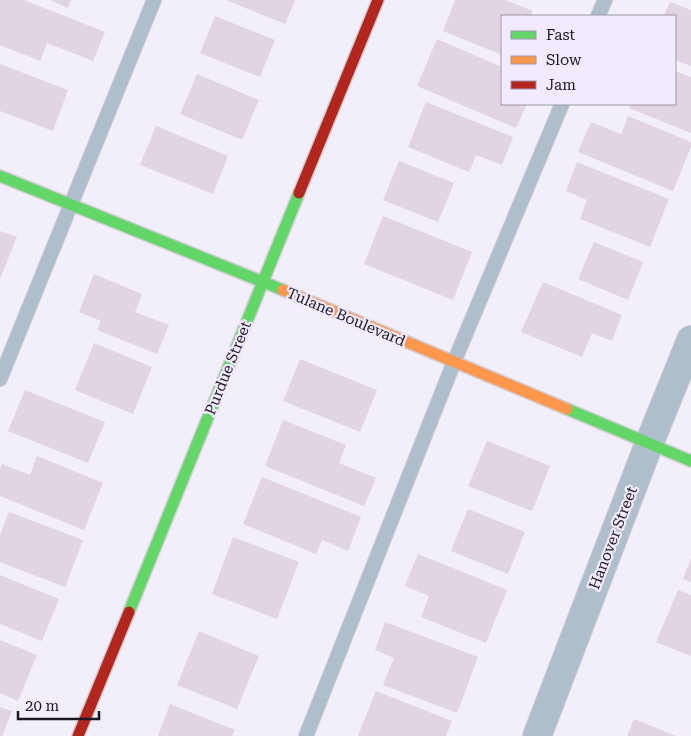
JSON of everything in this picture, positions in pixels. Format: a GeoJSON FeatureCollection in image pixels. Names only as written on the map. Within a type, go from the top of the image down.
{"type":"FeatureCollection","features":[{"type":"Feature","properties":{"kind":"street","name":"Purdue Street"},"geometry":{"type":"LineString","coordinates":[[78,736],[378,0]]}},
{"type":"Feature","properties":{"kind":"street","name":"Tulane Boulevard"},"geometry":{"type":"LineString","coordinates":[[0,176],[263,282],[691,461]]}},
{"type":"Feature","properties":{"kind":"street","name":"Hanover Street"},"geometry":{"type":"LineString","coordinates":[[538,736],[649,444],[691,340]]}},
{"type":"Feature","properties":{"kind":"lane"},"geometry":{"type":"LineString","coordinates":[[0,379],[154,0]]}},
{"type":"Feature","properties":{"kind":"lane"},"geometry":{"type":"LineString","coordinates":[[598,15],[605,0]]}},
{"type":"Feature","properties":{"kind":"lane"},"geometry":{"type":"LineString","coordinates":[[306,736],[454,362],[562,105]]}},
{"type":"Feature","properties":{"kind":"building"},"geometry":{"type":"Polygon","coordinates":[[[0,0],[24,0],[105,32],[93,61],[47,43],[40,61],[0,45],[0,0]]]}},
{"type":"Feature","properties":{"kind":"building"},"geometry":{"type":"Polygon","coordinates":[[[50,0],[71,0],[68,8],[50,0]]]}},
{"type":"Feature","properties":{"kind":"building"},"geometry":{"type":"Polygon","coordinates":[[[226,0],[295,0],[285,24],[226,0]]]}},
{"type":"Feature","properties":{"kind":"building"},"geometry":{"type":"Polygon","coordinates":[[[455,0],[505,0],[533,11],[531,15],[501,15],[501,55],[443,31],[455,0]]]}},
{"type":"Feature","properties":{"kind":"building"},"geometry":{"type":"Polygon","coordinates":[[[670,2],[691,10],[691,66],[676,60],[676,15],[664,15],[670,2]]]}},
{"type":"Feature","properties":{"kind":"building"},"geometry":{"type":"Polygon","coordinates":[[[215,16],[275,40],[260,77],[200,53],[215,16]]]}},
{"type":"Feature","properties":{"kind":"building"},"geometry":{"type":"Polygon","coordinates":[[[437,39],[501,67],[501,105],[527,105],[516,128],[417,86],[437,39]]]}},
{"type":"Feature","properties":{"kind":"building"},"geometry":{"type":"Polygon","coordinates":[[[0,64],[68,90],[53,131],[0,111],[0,64]]]}},
{"type":"Feature","properties":{"kind":"building"},"geometry":{"type":"Polygon","coordinates":[[[676,71],[691,77],[691,133],[629,108],[630,105],[676,105],[676,71]]]}},
{"type":"Feature","properties":{"kind":"building"},"geometry":{"type":"Polygon","coordinates":[[[197,74],[259,100],[242,140],[180,114],[197,74]]]}},
{"type":"Feature","properties":{"kind":"building"},"geometry":{"type":"Polygon","coordinates":[[[426,102],[513,137],[502,165],[476,155],[469,172],[408,147],[426,102]]]}},
{"type":"Feature","properties":{"kind":"building"},"geometry":{"type":"Polygon","coordinates":[[[628,116],[691,142],[691,147],[673,191],[578,152],[591,122],[621,134],[628,116]]]}},
{"type":"Feature","properties":{"kind":"building"},"geometry":{"type":"Polygon","coordinates":[[[156,126],[228,156],[213,194],[140,165],[156,126]]]}},
{"type":"Feature","properties":{"kind":"building"},"geometry":{"type":"Polygon","coordinates":[[[399,161],[454,183],[438,222],[383,200],[399,161]]]}},
{"type":"Feature","properties":{"kind":"building"},"geometry":{"type":"Polygon","coordinates":[[[577,162],[669,199],[650,247],[580,219],[587,200],[566,191],[577,162]]]}},
{"type":"Feature","properties":{"kind":"building"},"geometry":{"type":"Polygon","coordinates":[[[383,216],[472,252],[453,300],[364,264],[383,216]]]}},
{"type":"Feature","properties":{"kind":"building"},"geometry":{"type":"Polygon","coordinates":[[[0,231],[17,237],[0,279],[0,231]]]}},
{"type":"Feature","properties":{"kind":"building"},"geometry":{"type":"Polygon","coordinates":[[[594,242],[643,262],[628,300],[578,279],[594,242]]]}},
{"type":"Feature","properties":{"kind":"building"},"geometry":{"type":"Polygon","coordinates":[[[94,274],[142,294],[135,312],[169,325],[157,354],[97,330],[101,321],[79,312],[94,274]]]}},
{"type":"Feature","properties":{"kind":"building"},"geometry":{"type":"Polygon","coordinates":[[[543,282],[622,315],[612,341],[592,333],[582,357],[521,332],[543,282]]]}},
{"type":"Feature","properties":{"kind":"building"},"geometry":{"type":"Polygon","coordinates":[[[94,343],[152,367],[133,414],[75,390],[94,343]]]}},
{"type":"Feature","properties":{"kind":"building"},"geometry":{"type":"Polygon","coordinates":[[[300,359],[377,390],[360,432],[283,401],[300,359]]]}},
{"type":"Feature","properties":{"kind":"building"},"geometry":{"type":"Polygon","coordinates":[[[25,390],[105,422],[88,463],[8,431],[25,390]]]}},
{"type":"Feature","properties":{"kind":"building"},"geometry":{"type":"Polygon","coordinates":[[[283,420],[346,445],[339,463],[376,478],[364,506],[265,466],[283,420]]]}},
{"type":"Feature","properties":{"kind":"building"},"geometry":{"type":"Polygon","coordinates":[[[487,441],[550,466],[532,511],[468,486],[487,441]]]}},
{"type":"Feature","properties":{"kind":"building"},"geometry":{"type":"Polygon","coordinates":[[[37,456],[103,483],[84,530],[0,496],[0,468],[2,464],[30,475],[37,456]]]}},
{"type":"Feature","properties":{"kind":"building"},"geometry":{"type":"Polygon","coordinates":[[[262,477],[361,517],[348,551],[322,540],[316,554],[243,524],[262,477]]]}},
{"type":"Feature","properties":{"kind":"building"},"geometry":{"type":"Polygon","coordinates":[[[468,509],[525,532],[508,574],[451,551],[468,509]]]}},
{"type":"Feature","properties":{"kind":"building"},"geometry":{"type":"Polygon","coordinates":[[[9,512],[83,540],[65,587],[0,562],[0,535],[9,512]]]}},
{"type":"Feature","properties":{"kind":"building"},"geometry":{"type":"Polygon","coordinates":[[[233,537],[299,562],[277,619],[212,594],[233,537]]]}},
{"type":"Feature","properties":{"kind":"building"},"geometry":{"type":"Polygon","coordinates":[[[418,554],[507,590],[486,643],[421,617],[429,596],[405,586],[418,554]]]}},
{"type":"Feature","properties":{"kind":"building"},"geometry":{"type":"Polygon","coordinates":[[[691,558],[691,582],[683,579],[691,558]]]}},
{"type":"Feature","properties":{"kind":"building"},"geometry":{"type":"Polygon","coordinates":[[[0,575],[59,599],[42,641],[0,624],[0,575]]]}},
{"type":"Feature","properties":{"kind":"building"},"geometry":{"type":"Polygon","coordinates":[[[678,590],[691,595],[691,656],[656,642],[678,590]]]}},
{"type":"Feature","properties":{"kind":"building"},"geometry":{"type":"Polygon","coordinates":[[[385,622],[478,657],[457,713],[383,685],[394,658],[375,650],[385,622]]]}},
{"type":"Feature","properties":{"kind":"building"},"geometry":{"type":"Polygon","coordinates":[[[199,631],[259,656],[237,709],[177,685],[199,631]]]}},
{"type":"Feature","properties":{"kind":"building"},"geometry":{"type":"Polygon","coordinates":[[[0,640],[37,655],[18,701],[0,693],[0,640]]]}},
{"type":"Feature","properties":{"kind":"building"},"geometry":{"type":"Polygon","coordinates":[[[376,691],[452,721],[446,736],[358,736],[376,691]]]}},
{"type":"Feature","properties":{"kind":"building"},"geometry":{"type":"Polygon","coordinates":[[[170,704],[235,730],[232,736],[158,736],[170,704]]]}},
{"type":"Feature","properties":{"kind":"building"},"geometry":{"type":"Polygon","coordinates":[[[0,707],[12,711],[2,736],[0,736],[0,707]]]}},
{"type":"Feature","properties":{"kind":"building"},"geometry":{"type":"Polygon","coordinates":[[[634,719],[676,736],[627,736],[634,719]]]}},
{"type":"Feature","properties":{"kind":"traffic: fast"},"geometry":{"type":"LineString","coordinates":[[0,176],[283,290]]}},
{"type":"Feature","properties":{"kind":"traffic: fast"},"geometry":{"type":"LineString","coordinates":[[129,612],[299,193]]}},
{"type":"Feature","properties":{"kind":"traffic: fast"},"geometry":{"type":"LineString","coordinates":[[567,409],[691,461]]}},
{"type":"Feature","properties":{"kind":"traffic: slow"},"geometry":{"type":"LineString","coordinates":[[283,290],[567,409]]}},
{"type":"Feature","properties":{"kind":"traffic: jam"},"geometry":{"type":"LineString","coordinates":[[299,193],[378,0]]}},
{"type":"Feature","properties":{"kind":"traffic: jam"},"geometry":{"type":"LineString","coordinates":[[78,736],[129,612]]}}]}
